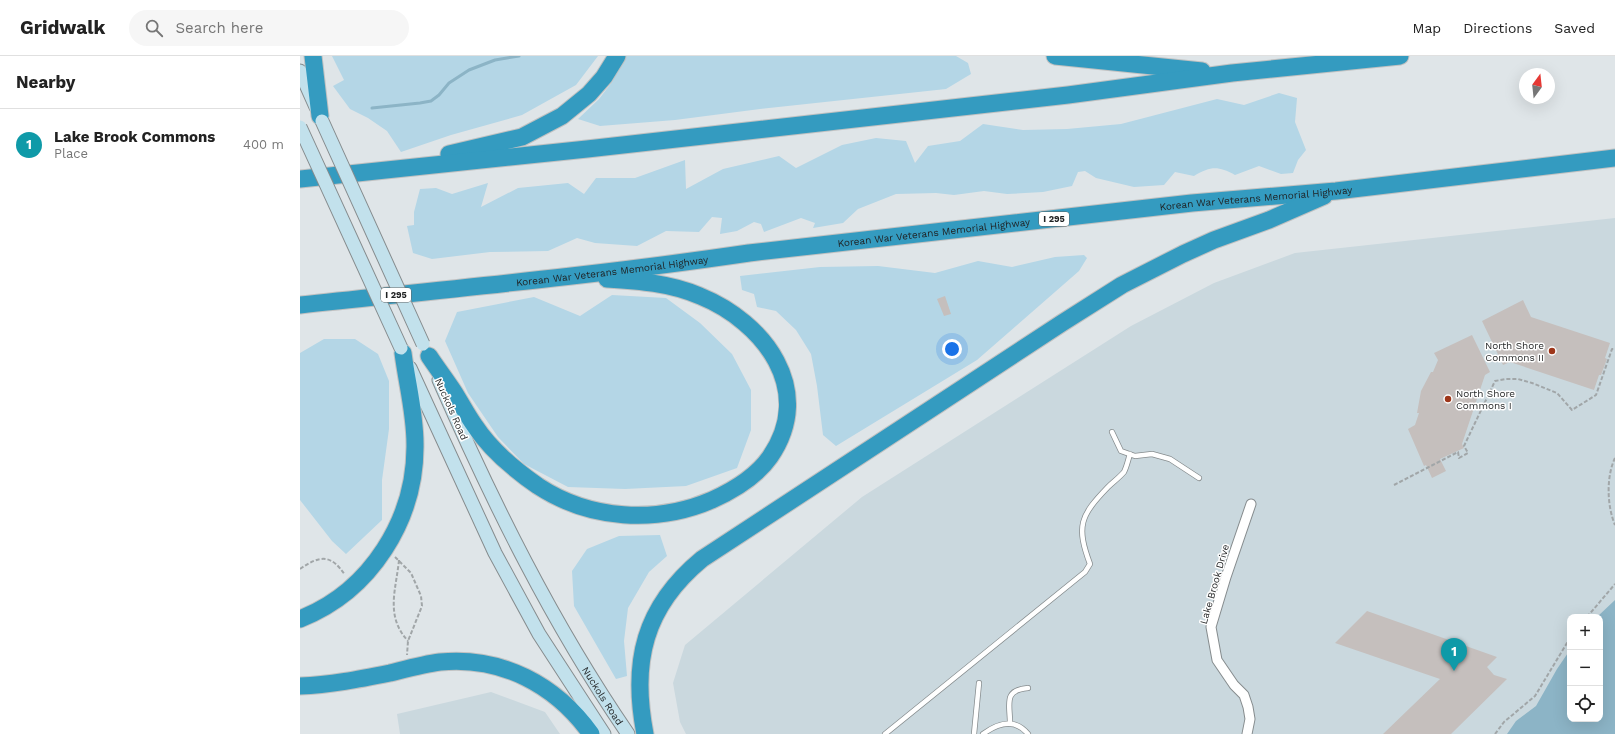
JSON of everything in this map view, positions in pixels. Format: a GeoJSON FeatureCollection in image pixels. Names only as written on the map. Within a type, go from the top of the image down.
{"type":"FeatureCollection","features":[{"type":"Feature","properties":{"kind":"highway"},"geometry":{"type":"LineString","coordinates":[[313,56],[321,119]]}},
{"type":"Feature","properties":{"kind":"highway"},"geometry":{"type":"LineString","coordinates":[[374,171],[522,137],[562,116],[580,102],[604,77],[617,56]]}},
{"type":"Feature","properties":{"kind":"highway"},"geometry":{"type":"LineString","coordinates":[[1055,56],[1232,73]]}},
{"type":"Feature","properties":{"kind":"highway"},"geometry":{"type":"LineString","coordinates":[[300,179],[1045,98],[1232,73],[1400,56]]}},
{"type":"Feature","properties":{"kind":"highway","name":"Korean War Veterans Memorial Highway"},"geometry":{"type":"LineString","coordinates":[[300,305],[679,263],[749,253],[1192,203],[1336,191],[1615,158]]}},
{"type":"Feature","properties":{"kind":"highway"},"geometry":{"type":"LineString","coordinates":[[645,734],[639,697],[639,676],[643,648],[657,611],[682,578],[702,559],[1122,285],[1214,240],[1269,220],[1336,191]]}},
{"type":"Feature","properties":{"kind":"highway"},"geometry":{"type":"LineString","coordinates":[[426,350],[475,427],[494,449],[537,485],[570,503],[590,510],[617,515],[638,516],[660,514],[700,505],[722,496],[747,480],[758,471],[771,456],[779,441],[786,414],[786,389],[783,376],[777,360],[762,339],[744,322],[725,308],[700,296],[648,282],[604,279],[493,284]]}},
{"type":"Feature","properties":{"kind":"highway"},"geometry":{"type":"LineString","coordinates":[[300,619],[326,606],[363,577],[385,549],[398,526],[405,509],[413,474],[415,445],[413,412],[402,351]]}},
{"type":"Feature","properties":{"kind":"highway"},"geometry":{"type":"LineString","coordinates":[[300,686],[357,680],[439,662],[466,661],[489,664],[532,680],[554,694],[568,706],[591,734]]}},
{"type":"Feature","properties":{"kind":"main road","name":"Nuckols Road"},"geometry":{"type":"LineString","coordinates":[[300,71],[482,473],[538,586],[602,695],[628,734]]}},
{"type":"Feature","properties":{"kind":"main road","name":"Nuckols Road"},"geometry":{"type":"LineString","coordinates":[[300,127],[495,553],[539,634],[604,734]]}},
{"type":"Feature","properties":{"kind":"street","name":"Lake Brook Drive"},"geometry":{"type":"LineString","coordinates":[[1247,734],[1250,719],[1244,695],[1234,685],[1217,660],[1211,627],[1251,504]]}},
{"type":"Feature","properties":{"kind":"lane"},"geometry":{"type":"LineString","coordinates":[[1112,432],[1121,451],[1135,456],[1152,454],[1170,459],[1199,478]]}},
{"type":"Feature","properties":{"kind":"lane"},"geometry":{"type":"LineString","coordinates":[[884,734],[1085,572],[1090,564],[1082,535],[1084,516],[1108,486],[1123,473],[1130,454]]}},
{"type":"Feature","properties":{"kind":"lane"},"geometry":{"type":"LineString","coordinates":[[974,734],[979,683]]}},
{"type":"Feature","properties":{"kind":"lane"},"geometry":{"type":"LineString","coordinates":[[1010,724],[1009,699],[1012,692],[1017,688],[1028,688]]}},
{"type":"Feature","properties":{"kind":"lane"},"geometry":{"type":"LineString","coordinates":[[983,734],[992,728],[1010,724],[1022,727],[1028,734]]}},
{"type":"Feature","properties":{"kind":"path"},"geometry":{"type":"LineString","coordinates":[[1394,485],[1458,452],[1459,458],[1468,453],[1464,446],[1495,381],[1518,379],[1532,383],[1557,393],[1572,410],[1596,395],[1612,349],[1615,350]]}},
{"type":"Feature","properties":{"kind":"path"},"geometry":{"type":"LineString","coordinates":[[1615,458],[1610,475],[1611,514],[1615,525]]}},
{"type":"Feature","properties":{"kind":"path"},"geometry":{"type":"LineString","coordinates":[[385,549],[399,560],[411,573],[421,596],[422,606],[408,641],[406,651],[408,669]]}},
{"type":"Feature","properties":{"kind":"path"},"geometry":{"type":"LineString","coordinates":[[300,568],[311,561],[320,558],[335,562],[352,586]]}},
{"type":"Feature","properties":{"kind":"path"},"geometry":{"type":"LineString","coordinates":[[399,560],[394,588],[393,608],[395,620],[400,633],[408,641]]}},
{"type":"Feature","properties":{"kind":"path"},"geometry":{"type":"LineString","coordinates":[[1590,614],[1615,584]]}},
{"type":"Feature","properties":{"kind":"path"},"geometry":{"type":"LineString","coordinates":[[1495,734],[1504,722],[1535,696],[1567,643]]}},
{"type":"Feature","properties":{"kind":"shaded area"},"geometry":{"type":"Polygon","coordinates":[[[332,56],[598,56],[576,85],[522,115],[451,135],[401,152],[387,131],[368,118],[350,109],[333,86],[344,80],[332,56]]]}},
{"type":"Feature","properties":{"kind":"shaded area"},"geometry":{"type":"Polygon","coordinates":[[[624,56],[956,56],[968,63],[971,74],[946,89],[760,109],[675,120],[600,126],[578,119],[599,99],[612,82],[624,56]]]}},
{"type":"Feature","properties":{"kind":"shaded area"},"geometry":{"type":"Polygon","coordinates":[[[1279,93],[1297,98],[1295,122],[1306,150],[1298,160],[1293,173],[1281,174],[1259,166],[1235,175],[1224,170],[1214,168],[1205,170],[1194,176],[1175,172],[1164,185],[1134,187],[1096,178],[1085,171],[1078,172],[1072,186],[1043,192],[1007,194],[984,191],[954,195],[936,193],[896,194],[858,209],[843,223],[813,228],[815,223],[801,218],[764,232],[761,224],[754,222],[737,231],[720,234],[722,218],[712,217],[699,232],[666,231],[637,246],[595,243],[577,238],[548,251],[490,252],[432,259],[413,253],[407,226],[414,225],[414,212],[420,189],[436,188],[452,194],[488,183],[481,207],[518,188],[568,183],[584,194],[596,178],[635,178],[685,160],[686,189],[723,169],[779,156],[796,168],[842,145],[876,138],[906,141],[915,163],[928,146],[960,141],[983,124],[1023,130],[1067,129],[1121,124],[1217,99],[1244,105],[1279,93]]]}},
{"type":"Feature","properties":{"kind":"shaded area"},"geometry":{"type":"Polygon","coordinates":[[[1615,218],[1615,734],[686,734],[680,722],[673,683],[685,645],[862,497],[1131,326],[1214,283],[1295,253],[1615,218]]]}},
{"type":"Feature","properties":{"kind":"shaded area"},"geometry":{"type":"Polygon","coordinates":[[[1084,255],[1087,258],[1079,271],[977,360],[836,446],[823,435],[817,386],[811,354],[796,330],[776,311],[757,307],[754,294],[742,290],[740,276],[820,267],[878,266],[935,273],[978,261],[1012,267],[1055,257],[1084,255]]]}},
{"type":"Feature","properties":{"kind":"shaded area"},"geometry":{"type":"Polygon","coordinates":[[[612,295],[666,298],[700,323],[732,354],[751,390],[751,430],[737,468],[686,486],[625,489],[568,487],[524,464],[498,437],[468,393],[445,341],[457,312],[534,297],[580,316],[612,295]]]}},
{"type":"Feature","properties":{"kind":"shaded area"},"geometry":{"type":"Polygon","coordinates":[[[324,339],[355,339],[378,354],[389,381],[389,429],[382,480],[382,520],[346,554],[332,541],[300,500],[300,353],[324,339]]]}},
{"type":"Feature","properties":{"kind":"shaded area"},"geometry":{"type":"Polygon","coordinates":[[[660,535],[667,556],[649,572],[628,608],[624,641],[627,676],[616,679],[574,606],[572,571],[587,549],[619,536],[660,535]]]}},
{"type":"Feature","properties":{"kind":"shaded area"},"geometry":{"type":"Polygon","coordinates":[[[1615,600],[1615,734],[1507,734],[1516,721],[1536,706],[1567,654],[1567,722],[1603,722],[1603,614],[1600,614],[1615,600]]]}},
{"type":"Feature","properties":{"kind":"shaded area"},"geometry":{"type":"Polygon","coordinates":[[[491,692],[545,712],[560,734],[400,734],[397,714],[491,692]]]}},
{"type":"Feature","properties":{"kind":"building"},"geometry":{"type":"Polygon","coordinates":[[[945,296],[951,314],[944,316],[937,299],[945,296]]]}},
{"type":"Feature","properties":{"kind":"building","name":"North Shore Commons II"},"geometry":{"type":"Polygon","coordinates":[[[1523,300],[1531,317],[1610,343],[1605,358],[1607,359],[1594,390],[1510,362],[1503,365],[1482,321],[1523,300]]]}},
{"type":"Feature","properties":{"kind":"building","name":"North Shore Commons I"},"geometry":{"type":"Polygon","coordinates":[[[1472,335],[1490,372],[1485,375],[1462,444],[1464,448],[1440,459],[1446,471],[1432,478],[1426,465],[1424,466],[1408,429],[1415,425],[1419,413],[1417,413],[1421,391],[1431,372],[1433,372],[1438,360],[1434,353],[1472,335]]]}},
{"type":"Feature","properties":{"kind":"building"},"geometry":{"type":"Polygon","coordinates":[[[1367,611],[1497,657],[1487,667],[1494,675],[1507,679],[1451,734],[1383,734],[1440,679],[1335,643],[1367,611]]]}},
{"type":"Feature","properties":{"kind":"waterway"},"geometry":{"type":"LineString","coordinates":[[372,108],[431,101],[439,95],[449,83],[469,70],[495,60],[519,56]]}},
{"type":"Feature","properties":{"kind":"place","name":"North Shore Commons II"},"geometry":{"type":"Point","coordinates":[1552,351]}},
{"type":"Feature","properties":{"kind":"place","name":"North Shore Commons I"},"geometry":{"type":"Point","coordinates":[1448,399]}},
{"type":"Feature","properties":{"kind":"place","name":"Lake Brook Commons"},"geometry":{"type":"Point","coordinates":[1454,671]}}]}
